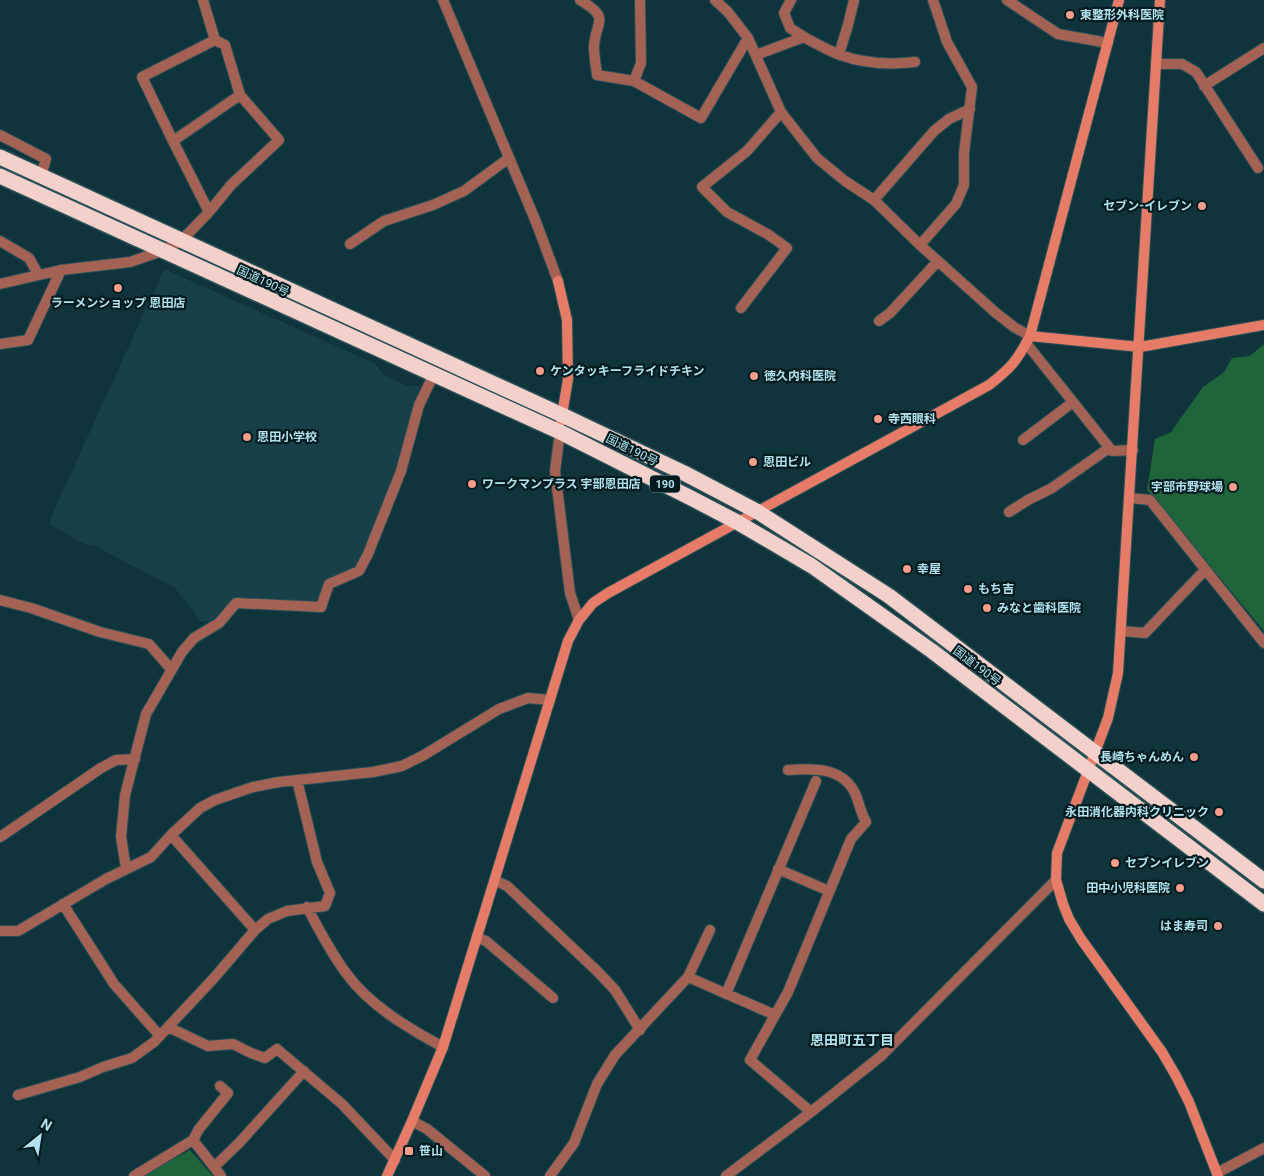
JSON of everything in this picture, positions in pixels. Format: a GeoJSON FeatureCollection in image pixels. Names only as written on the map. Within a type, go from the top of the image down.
{"type":"FeatureCollection","features":[{"type":"Feature","properties":{"kind":"highway","name":"国道190号"},"geometry":{"type":"LineString","coordinates":[[0,157],[562,415],[684,473],[758,512],[889,596],[1264,882]]}},
{"type":"Feature","properties":{"kind":"highway","name":"国道190号"},"geometry":{"type":"LineString","coordinates":[[0,176],[433,376],[560,432],[737,522],[812,566],[932,651],[1264,904]]}},
{"type":"Feature","properties":{"kind":"street"},"geometry":{"type":"LineString","coordinates":[[0,284],[61,270],[130,262],[162,251],[181,241],[210,212],[231,185],[279,140],[240,95],[225,45],[215,40],[202,0]]}},
{"type":"Feature","properties":{"kind":"street"},"geometry":{"type":"LineString","coordinates":[[443,0],[536,222],[558,281],[567,320],[568,379],[555,471],[570,594],[579,620]]}},
{"type":"Feature","properties":{"kind":"street"},"geometry":{"type":"LineString","coordinates":[[580,0],[594,8],[599,17],[599,27],[594,45],[596,75],[634,81],[701,118],[748,38]]}},
{"type":"Feature","properties":{"kind":"street"},"geometry":{"type":"LineString","coordinates":[[634,81],[641,63],[640,0]]}},
{"type":"Feature","properties":{"kind":"street"},"geometry":{"type":"LineString","coordinates":[[715,0],[728,12],[748,38],[781,112],[817,158],[845,181],[874,200],[920,245],[1028,339],[1073,402],[1112,451],[1133,450]]}},
{"type":"Feature","properties":{"kind":"street"},"geometry":{"type":"LineString","coordinates":[[791,0],[784,13],[790,28],[804,37],[839,54],[872,62],[915,62]]}},
{"type":"Feature","properties":{"kind":"street"},"geometry":{"type":"LineString","coordinates":[[839,54],[854,0]]}},
{"type":"Feature","properties":{"kind":"street"},"geometry":{"type":"LineString","coordinates":[[920,245],[956,204],[964,185],[964,153],[972,87],[947,42],[933,0]]}},
{"type":"Feature","properties":{"kind":"street"},"geometry":{"type":"LineString","coordinates":[[1007,0],[1058,34],[1108,43]]}},
{"type":"Feature","properties":{"kind":"street"},"geometry":{"type":"LineString","coordinates":[[387,1176],[443,1047],[496,880],[568,641],[579,620],[593,603],[608,593],[988,385],[1009,370],[1028,339],[1119,0]]}},
{"type":"Feature","properties":{"kind":"street"},"geometry":{"type":"LineString","coordinates":[[1160,0],[1140,347],[1116,687],[1096,752],[1057,853],[1056,880],[1066,912],[1081,940],[1162,1052],[1176,1076],[1189,1102],[1218,1174],[1264,1148]]}},
{"type":"Feature","properties":{"kind":"street"},"geometry":{"type":"LineString","coordinates":[[756,56],[804,37]]}},
{"type":"Feature","properties":{"kind":"street"},"geometry":{"type":"LineString","coordinates":[[210,212],[142,77],[215,40]]}},
{"type":"Feature","properties":{"kind":"street"},"geometry":{"type":"LineString","coordinates":[[1204,86],[1264,48]]}},
{"type":"Feature","properties":{"kind":"street"},"geometry":{"type":"LineString","coordinates":[[1156,64],[1182,64],[1196,72],[1258,168]]}},
{"type":"Feature","properties":{"kind":"street"},"geometry":{"type":"LineString","coordinates":[[173,141],[240,95]]}},
{"type":"Feature","properties":{"kind":"street"},"geometry":{"type":"LineString","coordinates":[[874,200],[934,131],[950,119],[970,109]]}},
{"type":"Feature","properties":{"kind":"street"},"geometry":{"type":"LineString","coordinates":[[741,308],[787,248],[769,235],[727,212],[702,187],[747,152],[781,112]]}},
{"type":"Feature","properties":{"kind":"street"},"geometry":{"type":"LineString","coordinates":[[0,135],[46,160],[41,176]]}},
{"type":"Feature","properties":{"kind":"street"},"geometry":{"type":"LineString","coordinates":[[350,244],[384,221],[433,205],[464,190],[509,158]]}},
{"type":"Feature","properties":{"kind":"street"},"geometry":{"type":"LineString","coordinates":[[0,241],[30,258],[38,274]]}},
{"type":"Feature","properties":{"kind":"street"},"geometry":{"type":"LineString","coordinates":[[879,321],[890,313],[938,261]]}},
{"type":"Feature","properties":{"kind":"street"},"geometry":{"type":"LineString","coordinates":[[0,344],[28,340],[61,270]]}},
{"type":"Feature","properties":{"kind":"street"},"geometry":{"type":"LineString","coordinates":[[1028,339],[1140,347],[1264,325]]}},
{"type":"Feature","properties":{"kind":"street"},"geometry":{"type":"LineString","coordinates":[[126,868],[121,837],[125,795],[146,714],[171,669],[194,638],[219,624],[236,603],[320,607],[329,584],[358,571],[368,554],[401,471],[419,405],[433,376]]}},
{"type":"Feature","properties":{"kind":"street"},"geometry":{"type":"LineString","coordinates":[[1023,440],[1073,402]]}},
{"type":"Feature","properties":{"kind":"street"},"geometry":{"type":"LineString","coordinates":[[1009,512],[1052,488],[1109,448]]}},
{"type":"Feature","properties":{"kind":"street"},"geometry":{"type":"LineString","coordinates":[[1130,498],[1150,500],[1264,643]]}},
{"type":"Feature","properties":{"kind":"street"},"geometry":{"type":"LineString","coordinates":[[1121,630],[1145,633],[1205,570]]}},
{"type":"Feature","properties":{"kind":"street"},"geometry":{"type":"LineString","coordinates":[[0,600],[31,608],[100,632],[149,644],[171,669]]}},
{"type":"Feature","properties":{"kind":"street"},"geometry":{"type":"LineString","coordinates":[[0,932],[18,931],[126,868],[151,857],[170,834],[200,808],[215,800],[253,787],[373,772],[402,766],[424,755],[499,709],[528,698],[550,700]]}},
{"type":"Feature","properties":{"kind":"street"},"geometry":{"type":"LineString","coordinates":[[0,836],[101,768],[116,760],[135,759]]}},
{"type":"Feature","properties":{"kind":"street"},"geometry":{"type":"LineString","coordinates":[[788,770],[806,768],[828,770],[842,778],[854,792],[866,822],[851,839],[788,992],[750,1060],[811,1112]]}},
{"type":"Feature","properties":{"kind":"street"},"geometry":{"type":"LineString","coordinates":[[18,1095],[80,1077],[132,1058],[160,1036],[214,978],[254,930],[268,919],[287,911],[324,906],[330,893],[317,862],[297,780]]}},
{"type":"Feature","properties":{"kind":"street"},"geometry":{"type":"LineString","coordinates":[[726,994],[816,781]]}},
{"type":"Feature","properties":{"kind":"street"},"geometry":{"type":"LineString","coordinates":[[170,834],[254,930]]}},
{"type":"Feature","properties":{"kind":"street"},"geometry":{"type":"LineString","coordinates":[[778,869],[829,891]]}},
{"type":"Feature","properties":{"kind":"street"},"geometry":{"type":"LineString","coordinates":[[496,880],[507,886],[597,970],[615,990],[640,1030]]}},
{"type":"Feature","properties":{"kind":"street"},"geometry":{"type":"LineString","coordinates":[[726,1176],[881,1056],[1056,880]]}},
{"type":"Feature","properties":{"kind":"street"},"geometry":{"type":"LineString","coordinates":[[63,904],[114,984],[160,1036]]}},
{"type":"Feature","properties":{"kind":"street"},"geometry":{"type":"LineString","coordinates":[[307,907],[347,975],[363,993],[406,1026],[443,1047]]}},
{"type":"Feature","properties":{"kind":"street"},"geometry":{"type":"LineString","coordinates":[[550,1176],[574,1143],[597,1084],[615,1054],[640,1030],[648,1017],[688,977],[710,930]]}},
{"type":"Feature","properties":{"kind":"street"},"geometry":{"type":"LineString","coordinates":[[477,938],[486,942],[553,998]]}},
{"type":"Feature","properties":{"kind":"street"},"geometry":{"type":"LineString","coordinates":[[688,977],[775,1016]]}},
{"type":"Feature","properties":{"kind":"street"},"geometry":{"type":"LineString","coordinates":[[168,1027],[208,1046],[233,1044],[265,1058],[277,1049],[342,1104],[394,1160]]}},
{"type":"Feature","properties":{"kind":"street"},"geometry":{"type":"LineString","coordinates":[[214,1167],[240,1142],[304,1071]]}},
{"type":"Feature","properties":{"kind":"street"},"geometry":{"type":"LineString","coordinates":[[134,1176],[193,1140],[199,1129],[228,1093],[220,1086]]}},
{"type":"Feature","properties":{"kind":"street"},"geometry":{"type":"LineString","coordinates":[[412,1121],[427,1129],[485,1176]]}},
{"type":"Feature","properties":{"kind":"street"},"geometry":{"type":"LineString","coordinates":[[193,1140],[221,1176]]}},
{"type":"Feature","properties":{"kind":"shaded area","name":"恩田小学校"},"geometry":{"type":"Polygon","coordinates":[[[164,269],[374,363],[384,375],[407,386],[420,386],[398,467],[368,545],[353,571],[326,579],[315,605],[235,598],[226,609],[210,621],[201,622],[175,588],[93,545],[86,545],[49,524],[164,269]]]}},
{"type":"Feature","properties":{"kind":"green space"},"geometry":{"type":"Polygon","coordinates":[[[1264,344],[1264,631],[1147,490],[1155,439],[1171,432],[1203,387],[1224,372],[1232,358],[1250,356],[1264,344]]]}},
{"type":"Feature","properties":{"kind":"green space"},"geometry":{"type":"Polygon","coordinates":[[[190,1150],[213,1176],[142,1176],[190,1150]]]}},
{"type":"Feature","properties":{"kind":"place","name":"東整形外科医院"},"geometry":{"type":"Point","coordinates":[1070,15]}},
{"type":"Feature","properties":{"kind":"place","name":"セブン-イレブン"},"geometry":{"type":"Point","coordinates":[1202,206]}},
{"type":"Feature","properties":{"kind":"place","name":"ラーメンショップ 恩田店"},"geometry":{"type":"Point","coordinates":[118,288]}},
{"type":"Feature","properties":{"kind":"place","name":"ケンタッキーフライドチキン"},"geometry":{"type":"Point","coordinates":[540,371]}},
{"type":"Feature","properties":{"kind":"place","name":"徳久内科医院"},"geometry":{"type":"Point","coordinates":[754,376]}},
{"type":"Feature","properties":{"kind":"place","name":"寺西眼科"},"geometry":{"type":"Point","coordinates":[878,419]}},
{"type":"Feature","properties":{"kind":"place","name":"恩田小学校"},"geometry":{"type":"Point","coordinates":[247,437]}},
{"type":"Feature","properties":{"kind":"place","name":"恩田ビル"},"geometry":{"type":"Point","coordinates":[753,462]}},
{"type":"Feature","properties":{"kind":"place","name":"ワークマンプラス 宇部恩田店"},"geometry":{"type":"Point","coordinates":[472,484]}},
{"type":"Feature","properties":{"kind":"place","name":"宇部市野球場"},"geometry":{"type":"Point","coordinates":[1233,487]}},
{"type":"Feature","properties":{"kind":"place","name":"幸屋"},"geometry":{"type":"Point","coordinates":[907,569]}},
{"type":"Feature","properties":{"kind":"place","name":"もち吉"},"geometry":{"type":"Point","coordinates":[968,589]}},
{"type":"Feature","properties":{"kind":"place","name":"みなと歯科医院"},"geometry":{"type":"Point","coordinates":[987,608]}},
{"type":"Feature","properties":{"kind":"place","name":"長崎ちゃんめん"},"geometry":{"type":"Point","coordinates":[1194,757]}},
{"type":"Feature","properties":{"kind":"place","name":"永田消化器内科クリニック"},"geometry":{"type":"Point","coordinates":[1219,812]}},
{"type":"Feature","properties":{"kind":"place","name":"セブンイレブン"},"geometry":{"type":"Point","coordinates":[1115,863]}},
{"type":"Feature","properties":{"kind":"place","name":"田中小児科医院"},"geometry":{"type":"Point","coordinates":[1180,888]}},
{"type":"Feature","properties":{"kind":"place","name":"はま寿司"},"geometry":{"type":"Point","coordinates":[1218,926]}},
{"type":"Feature","properties":{"kind":"place","name":"笹山"},"geometry":{"type":"Point","coordinates":[409,1151]}},
{"type":"Feature","properties":{"kind":"district","name":"恩田町五丁目"},"geometry":{"type":"Point","coordinates":[852,1040]}}]}
